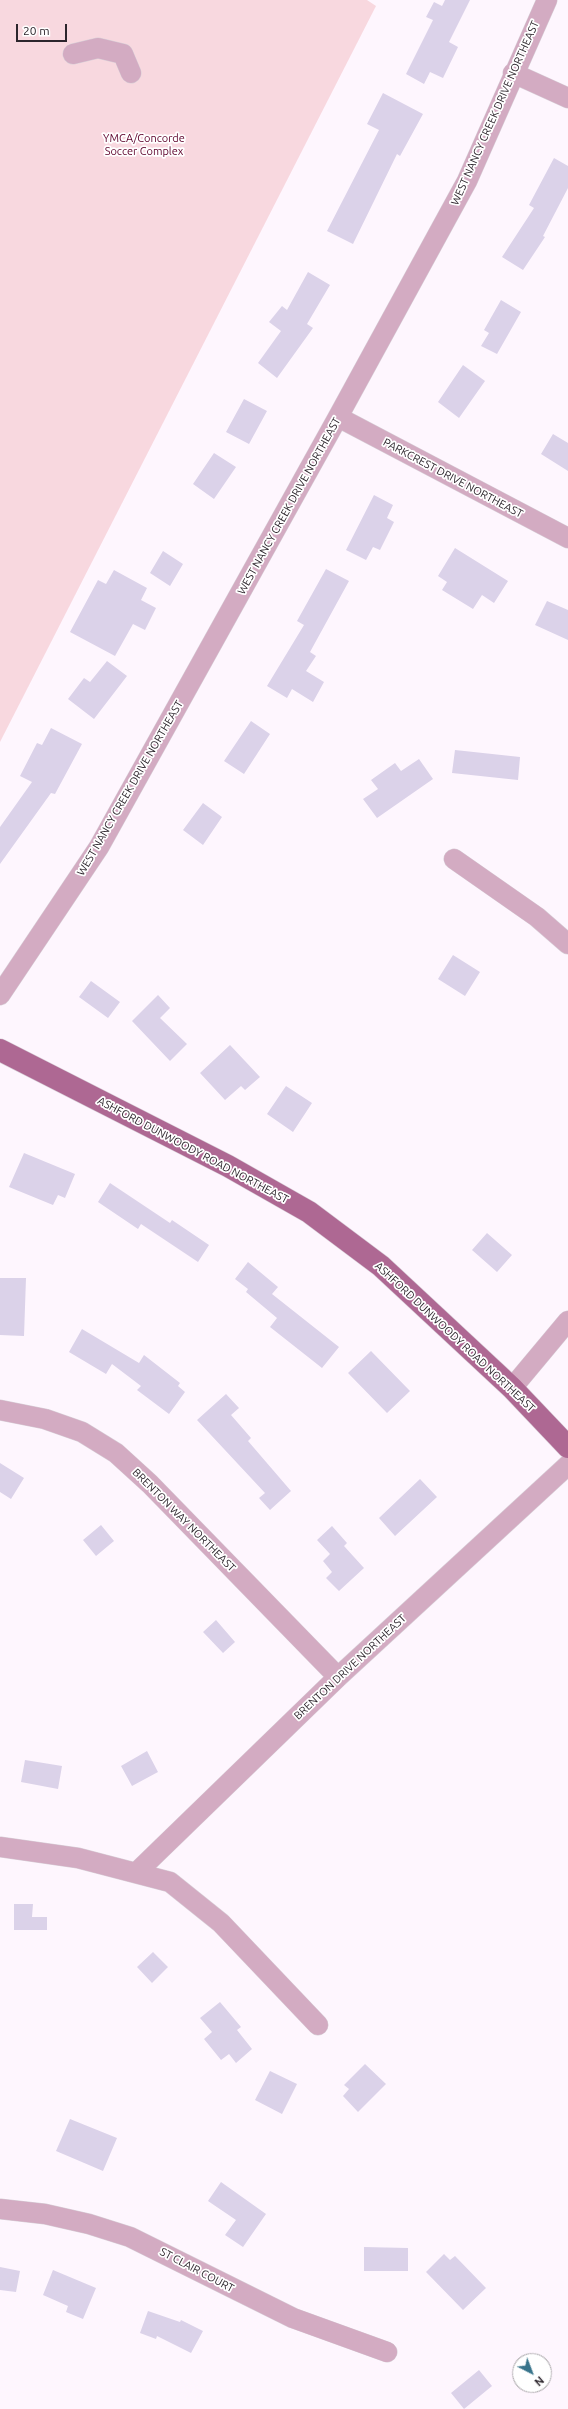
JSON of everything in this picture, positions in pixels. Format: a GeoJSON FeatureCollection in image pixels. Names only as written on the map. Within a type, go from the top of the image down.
{"type":"FeatureCollection","features":[{"type":"Feature","properties":{"kind":"main road","name":"ASHFORD DUNWOODY ROAD NORTHEAST"},"geometry":{"type":"LineString","coordinates":[[0,1050],[228,1166],[309,1212],[381,1266],[512,1388],[568,1447]]}},
{"type":"Feature","properties":{"kind":"street","name":"WEST NANCY CREEK DRIVE NORTHEAST"},"geometry":{"type":"LineString","coordinates":[[0,995],[103,840],[338,417],[467,181],[546,0]]}},
{"type":"Feature","properties":{"kind":"street"},"geometry":{"type":"LineString","coordinates":[[73,54],[98,48],[123,54],[131,73]]}},
{"type":"Feature","properties":{"kind":"street"},"geometry":{"type":"LineString","coordinates":[[513,73],[568,98]]}},
{"type":"Feature","properties":{"kind":"street","name":"PARKCREST DRIVE NORTHEAST"},"geometry":{"type":"LineString","coordinates":[[338,417],[568,538]]}},
{"type":"Feature","properties":{"kind":"street"},"geometry":{"type":"LineString","coordinates":[[454,859],[537,918],[568,944]]}},
{"type":"Feature","properties":{"kind":"street"},"geometry":{"type":"LineString","coordinates":[[512,1388],[568,1321]]}},
{"type":"Feature","properties":{"kind":"street","name":"BRENTON WAY NORTHEAST"},"geometry":{"type":"LineString","coordinates":[[0,1410],[46,1419],[82,1432],[116,1453],[150,1484],[338,1677]]}},
{"type":"Feature","properties":{"kind":"street","name":"BRENTON DRIVE NORTHEAST"},"geometry":{"type":"LineString","coordinates":[[136,1873],[338,1677],[568,1466]]}},
{"type":"Feature","properties":{"kind":"street"},"geometry":{"type":"LineString","coordinates":[[0,1847],[78,1858],[170,1882],[221,1923],[318,2025]]}},
{"type":"Feature","properties":{"kind":"street","name":"ST CLAIR COURT"},"geometry":{"type":"LineString","coordinates":[[0,2209],[45,2214],[130,2236],[171,2256],[239,2293],[293,2318],[387,2352]]}},
{"type":"Feature","properties":{"kind":"green space","name":"YMCA/Concorde Soccer Complex"},"geometry":{"type":"Polygon","coordinates":[[[0,0],[367,0],[376,6],[0,742],[0,0]]]}},
{"type":"Feature","properties":{"kind":"building"},"geometry":{"type":"Polygon","coordinates":[[[445,0],[470,0],[449,42],[458,47],[443,78],[430,72],[424,84],[406,74],[433,20],[426,17],[434,2],[442,6],[445,0]]]}},
{"type":"Feature","properties":{"kind":"building"},"geometry":{"type":"Polygon","coordinates":[[[383,93],[423,114],[400,156],[397,154],[353,244],[327,231],[379,130],[367,124],[383,93]]]}},
{"type":"Feature","properties":{"kind":"building"},"geometry":{"type":"Polygon","coordinates":[[[554,158],[568,166],[568,188],[543,236],[545,237],[523,270],[502,257],[534,208],[529,205],[554,158]]]}},
{"type":"Feature","properties":{"kind":"building"},"geometry":{"type":"Polygon","coordinates":[[[308,272],[330,285],[307,324],[313,328],[277,378],[258,363],[281,331],[269,322],[282,306],[287,310],[308,272]]]}},
{"type":"Feature","properties":{"kind":"building"},"geometry":{"type":"Polygon","coordinates":[[[501,300],[521,312],[497,354],[481,346],[489,333],[484,330],[501,300]]]}},
{"type":"Feature","properties":{"kind":"building"},"geometry":{"type":"Polygon","coordinates":[[[463,365],[485,381],[459,418],[438,402],[463,365]]]}},
{"type":"Feature","properties":{"kind":"building"},"geometry":{"type":"Polygon","coordinates":[[[244,399],[267,411],[249,444],[226,432],[244,399]]]}},
{"type":"Feature","properties":{"kind":"building"},"geometry":{"type":"Polygon","coordinates":[[[553,434],[568,443],[568,471],[541,454],[553,434]]]}},
{"type":"Feature","properties":{"kind":"building"},"geometry":{"type":"Polygon","coordinates":[[[214,453],[236,467],[214,499],[193,484],[214,453]]]}},
{"type":"Feature","properties":{"kind":"building"},"geometry":{"type":"Polygon","coordinates":[[[374,495],[393,505],[387,518],[394,522],[380,550],[373,547],[366,560],[346,550],[374,495]]]}},
{"type":"Feature","properties":{"kind":"building"},"geometry":{"type":"Polygon","coordinates":[[[455,548],[508,581],[494,603],[482,595],[473,609],[442,590],[447,582],[438,576],[455,548]]]}},
{"type":"Feature","properties":{"kind":"building"},"geometry":{"type":"Polygon","coordinates":[[[163,551],[183,564],[170,586],[150,573],[163,551]]]}},
{"type":"Feature","properties":{"kind":"building"},"geometry":{"type":"Polygon","coordinates":[[[326,569],[349,581],[310,652],[316,656],[306,671],[324,682],[313,702],[292,689],[287,698],[267,686],[304,625],[297,621],[326,569]]]}},
{"type":"Feature","properties":{"kind":"building"},"geometry":{"type":"Polygon","coordinates":[[[114,570],[147,588],[141,600],[156,608],[145,630],[133,624],[115,656],[70,632],[98,580],[106,584],[114,570]]]}},
{"type":"Feature","properties":{"kind":"building"},"geometry":{"type":"Polygon","coordinates":[[[547,601],[568,610],[568,640],[535,625],[547,601]]]}},
{"type":"Feature","properties":{"kind":"building"},"geometry":{"type":"Polygon","coordinates":[[[107,661],[127,676],[94,719],[68,699],[84,678],[90,682],[107,661]]]}},
{"type":"Feature","properties":{"kind":"building"},"geometry":{"type":"Polygon","coordinates":[[[251,721],[270,734],[244,774],[224,761],[251,721]]]}},
{"type":"Feature","properties":{"kind":"building"},"geometry":{"type":"Polygon","coordinates":[[[51,728],[82,744],[55,794],[51,793],[0,864],[0,827],[32,782],[20,776],[37,743],[42,745],[51,728]]]}},
{"type":"Feature","properties":{"kind":"building"},"geometry":{"type":"Polygon","coordinates":[[[455,750],[520,757],[518,780],[452,773],[455,750]]]}},
{"type":"Feature","properties":{"kind":"building"},"geometry":{"type":"Polygon","coordinates":[[[419,759],[433,779],[377,818],[363,799],[378,789],[371,780],[395,763],[401,771],[419,759]]]}},
{"type":"Feature","properties":{"kind":"building"},"geometry":{"type":"Polygon","coordinates":[[[203,803],[222,817],[203,845],[183,830],[203,803]]]}},
{"type":"Feature","properties":{"kind":"building"},"geometry":{"type":"Polygon","coordinates":[[[453,955],[480,972],[465,996],[438,979],[453,955]]]}},
{"type":"Feature","properties":{"kind":"building"},"geometry":{"type":"Polygon","coordinates":[[[91,981],[120,1002],[108,1018],[79,997],[91,981]]]}},
{"type":"Feature","properties":{"kind":"building"},"geometry":{"type":"Polygon","coordinates":[[[158,995],[170,1008],[160,1018],[187,1044],[170,1061],[132,1021],[158,995]]]}},
{"type":"Feature","properties":{"kind":"building"},"geometry":{"type":"Polygon","coordinates":[[[230,1045],[260,1077],[245,1090],[241,1086],[225,1100],[200,1073],[230,1045]]]}},
{"type":"Feature","properties":{"kind":"building"},"geometry":{"type":"Polygon","coordinates":[[[286,1086],[312,1103],[293,1132],[267,1114],[286,1086]]]}},
{"type":"Feature","properties":{"kind":"building"},"geometry":{"type":"Polygon","coordinates":[[[24,1153],[75,1174],[65,1198],[58,1195],[53,1205],[9,1187],[24,1153]]]}},
{"type":"Feature","properties":{"kind":"building"},"geometry":{"type":"Polygon","coordinates":[[[110,1183],[170,1223],[172,1220],[209,1245],[198,1262],[141,1224],[138,1229],[98,1202],[110,1183]]]}},
{"type":"Feature","properties":{"kind":"building"},"geometry":{"type":"Polygon","coordinates":[[[487,1233],[512,1255],[497,1272],[472,1250],[487,1233]]]}},
{"type":"Feature","properties":{"kind":"building"},"geometry":{"type":"Polygon","coordinates":[[[248,1262],[278,1287],[272,1294],[339,1347],[322,1368],[270,1327],[277,1318],[246,1292],[248,1289],[235,1279],[248,1262]]]}},
{"type":"Feature","properties":{"kind":"building"},"geometry":{"type":"Polygon","coordinates":[[[0,1278],[26,1278],[24,1336],[0,1335],[0,1278]]]}},
{"type":"Feature","properties":{"kind":"building"},"geometry":{"type":"Polygon","coordinates":[[[82,1329],[139,1363],[144,1355],[180,1383],[178,1386],[185,1392],[169,1414],[137,1390],[141,1386],[112,1364],[106,1374],[69,1352],[82,1329]]]}},
{"type":"Feature","properties":{"kind":"building"},"geometry":{"type":"Polygon","coordinates":[[[371,1351],[410,1391],[387,1413],[348,1373],[371,1351]]]}},
{"type":"Feature","properties":{"kind":"building"},"geometry":{"type":"Polygon","coordinates":[[[226,1394],[239,1408],[231,1415],[251,1438],[248,1441],[291,1491],[270,1510],[259,1498],[265,1493],[197,1420],[226,1394]]]}},
{"type":"Feature","properties":{"kind":"building"},"geometry":{"type":"Polygon","coordinates":[[[0,1463],[24,1478],[11,1499],[0,1492],[0,1463]]]}},
{"type":"Feature","properties":{"kind":"building"},"geometry":{"type":"Polygon","coordinates":[[[420,1479],[437,1497],[395,1536],[379,1518],[420,1479]]]}},
{"type":"Feature","properties":{"kind":"building"},"geometry":{"type":"Polygon","coordinates":[[[101,1525],[114,1541],[96,1556],[83,1540],[101,1525]]]}},
{"type":"Feature","properties":{"kind":"building"},"geometry":{"type":"Polygon","coordinates":[[[332,1526],[347,1543],[344,1546],[364,1568],[339,1591],[326,1578],[332,1572],[323,1561],[330,1554],[317,1540],[332,1526]]]}},
{"type":"Feature","properties":{"kind":"building"},"geometry":{"type":"Polygon","coordinates":[[[216,1620],[235,1642],[223,1653],[203,1632],[216,1620]]]}},
{"type":"Feature","properties":{"kind":"building"},"geometry":{"type":"Polygon","coordinates":[[[147,1751],[158,1772],[132,1786],[121,1766],[147,1751]]]}},
{"type":"Feature","properties":{"kind":"building"},"geometry":{"type":"Polygon","coordinates":[[[25,1760],[62,1766],[58,1789],[21,1782],[25,1760]]]}},
{"type":"Feature","properties":{"kind":"building"},"geometry":{"type":"Polygon","coordinates":[[[14,1904],[33,1904],[32,1917],[47,1917],[47,1930],[14,1930],[14,1904]]]}},
{"type":"Feature","properties":{"kind":"building"},"geometry":{"type":"Polygon","coordinates":[[[153,1952],[168,1967],[152,1983],[137,1967],[153,1952]]]}},
{"type":"Feature","properties":{"kind":"building"},"geometry":{"type":"Polygon","coordinates":[[[220,2002],[241,2027],[237,2030],[252,2049],[236,2063],[229,2054],[221,2060],[204,2039],[212,2032],[200,2018],[220,2002]]]}},
{"type":"Feature","properties":{"kind":"building"},"geometry":{"type":"Polygon","coordinates":[[[365,2064],[386,2084],[358,2112],[343,2096],[349,2089],[344,2085],[365,2064]]]}},
{"type":"Feature","properties":{"kind":"building"},"geometry":{"type":"Polygon","coordinates":[[[270,2071],[297,2084],[282,2114],[255,2100],[270,2071]]]}},
{"type":"Feature","properties":{"kind":"building"},"geometry":{"type":"Polygon","coordinates":[[[70,2119],[117,2138],[103,2171],[56,2151],[70,2119]]]}},
{"type":"Feature","properties":{"kind":"building"},"geometry":{"type":"Polygon","coordinates":[[[221,2182],[266,2214],[243,2247],[225,2235],[236,2220],[208,2201],[221,2182]]]}},
{"type":"Feature","properties":{"kind":"building"},"geometry":{"type":"Polygon","coordinates":[[[364,2247],[408,2248],[408,2271],[364,2271],[364,2247]]]}},
{"type":"Feature","properties":{"kind":"building"},"geometry":{"type":"Polygon","coordinates":[[[444,2254],[450,2260],[455,2256],[486,2288],[463,2310],[426,2272],[444,2254]]]}},
{"type":"Feature","properties":{"kind":"building"},"geometry":{"type":"Polygon","coordinates":[[[0,2267],[20,2271],[16,2292],[0,2290],[0,2267]]]}},
{"type":"Feature","properties":{"kind":"building"},"geometry":{"type":"Polygon","coordinates":[[[53,2270],[96,2288],[83,2319],[66,2312],[68,2306],[43,2295],[53,2270]]]}},
{"type":"Feature","properties":{"kind":"building"},"geometry":{"type":"Polygon","coordinates":[[[148,2311],[180,2322],[181,2320],[203,2331],[191,2353],[157,2336],[156,2339],[140,2333],[148,2311]]]}},
{"type":"Feature","properties":{"kind":"building"},"geometry":{"type":"Polygon","coordinates":[[[479,2370],[492,2386],[464,2409],[451,2393],[479,2370]]]}}]}
